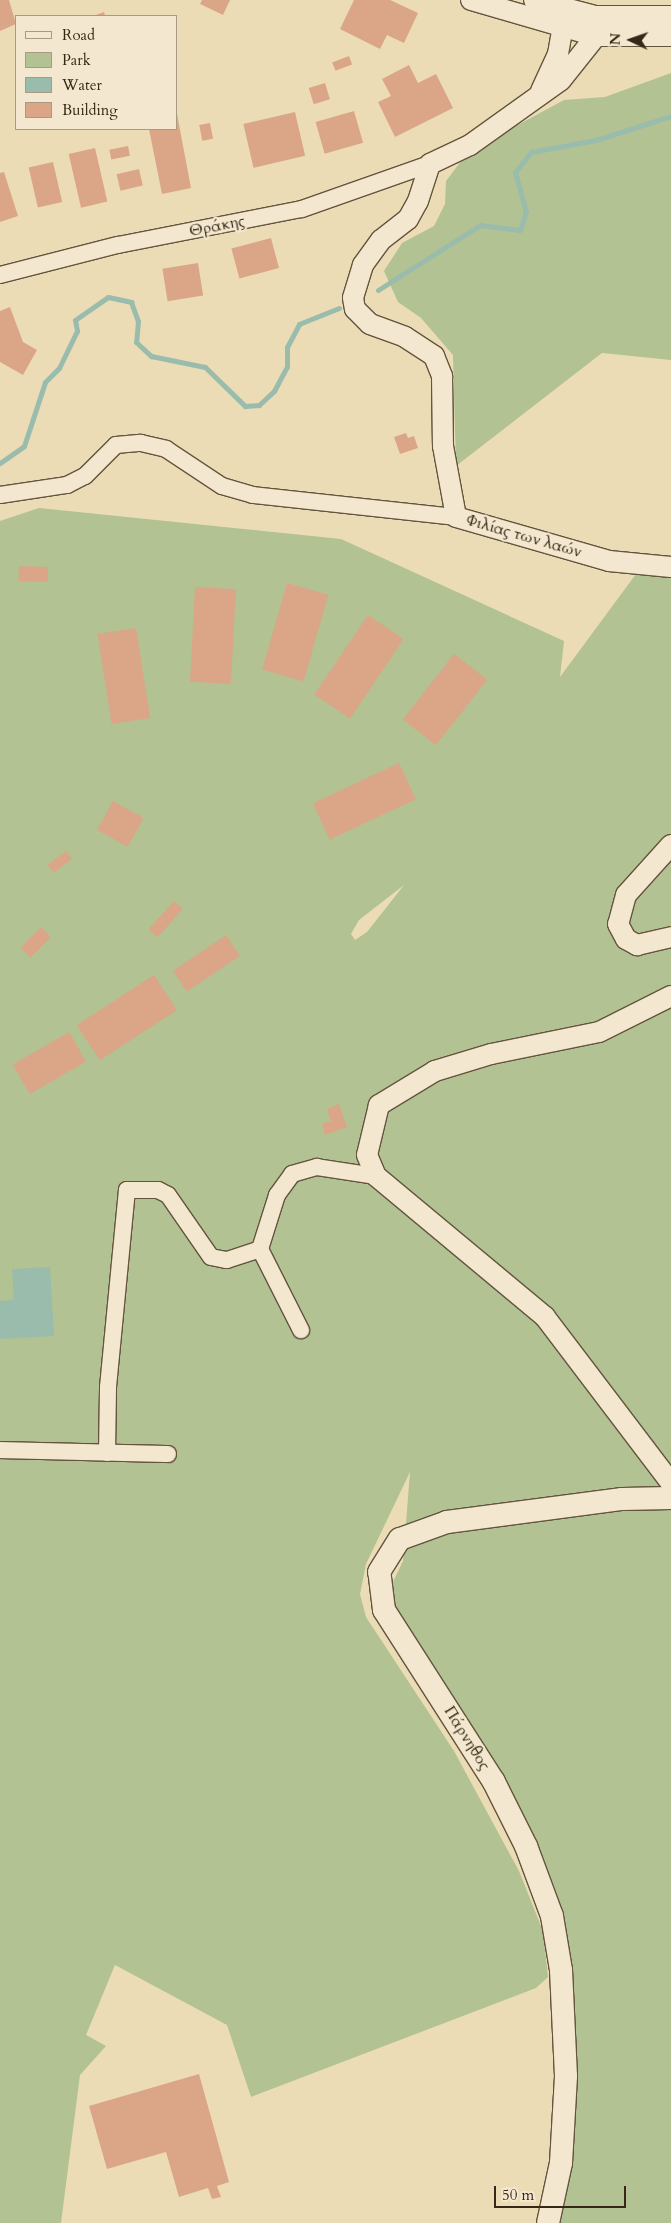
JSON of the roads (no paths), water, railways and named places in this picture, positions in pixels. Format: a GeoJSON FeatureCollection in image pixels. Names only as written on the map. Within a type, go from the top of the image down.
{"type":"FeatureCollection","features":[{"type":"Feature","properties":{"kind":"main road","name":"Πάρνηθος"},"geometry":{"type":"LineString","coordinates":[[548,2223],[560,2163],[566,2076],[561,1970],[552,1916],[526,1846],[494,1782],[384,1610],[379,1572],[400,1539],[447,1522],[622,1499],[671,1498]]}},
{"type":"Feature","properties":{"kind":"street"},"geometry":{"type":"LineString","coordinates":[[471,0],[595,16],[671,16]]}},
{"type":"Feature","properties":{"kind":"street"},"geometry":{"type":"LineString","coordinates":[[534,0],[565,13],[596,36],[671,36]]}},
{"type":"Feature","properties":{"kind":"street"},"geometry":{"type":"LineString","coordinates":[[541,91],[565,13]]}},
{"type":"Feature","properties":{"kind":"street"},"geometry":{"type":"LineString","coordinates":[[430,164],[470,145],[574,67],[596,36]]}},
{"type":"Feature","properties":{"kind":"street","name":"Θράκης"},"geometry":{"type":"LineString","coordinates":[[0,276],[118,246],[302,209],[430,164]]}},
{"type":"Feature","properties":{"kind":"street","name":"Φιλίας των λαών"},"geometry":{"type":"LineString","coordinates":[[430,164],[415,207],[363,265],[353,298],[355,309],[370,324],[405,337],[434,356],[442,376],[443,446],[456,517],[609,560],[671,567]]}},
{"type":"Feature","properties":{"kind":"street"},"geometry":{"type":"LineString","coordinates":[[0,495],[67,485],[86,476],[116,445],[141,443],[166,449],[222,486],[253,495],[456,517]]}},
{"type":"Feature","properties":{"kind":"street"},"geometry":{"type":"LineString","coordinates":[[671,845],[626,896],[622,932],[636,944],[671,936]]}},
{"type":"Feature","properties":{"kind":"street"},"geometry":{"type":"LineString","coordinates":[[671,996],[599,1032],[491,1054],[435,1071],[392,1095],[379,1105],[371,1124],[367,1155],[376,1176],[545,1317],[671,1483]]}},
{"type":"Feature","properties":{"kind":"street"},"geometry":{"type":"LineString","coordinates":[[301,1330],[260,1249],[277,1196],[292,1174],[317,1168],[376,1176]]}},
{"type":"Feature","properties":{"kind":"street"},"geometry":{"type":"LineString","coordinates":[[107,1453],[108,1387],[127,1190],[158,1190],[168,1195],[217,1260],[260,1249]]}},
{"type":"Feature","properties":{"kind":"street"},"geometry":{"type":"LineString","coordinates":[[0,1450],[168,1454]]}},
{"type":"Feature","properties":{"kind":"water"},"geometry":{"type":"Polygon","coordinates":[[[50,1267],[54,1336],[0,1339],[0,1301],[14,1300],[12,1269],[50,1267]]]}},
{"type":"Feature","properties":{"kind":"waterway"},"geometry":{"type":"LineString","coordinates":[[378,290],[480,225],[520,230],[526,212],[515,172],[531,152],[596,140],[671,116]]}},
{"type":"Feature","properties":{"kind":"waterway"},"geometry":{"type":"LineString","coordinates":[[0,463],[24,446],[45,382],[59,368],[77,331],[75,320],[108,297],[131,302],[138,321],[136,342],[151,356],[205,367],[245,406],[259,405],[274,391],[287,367],[287,347],[299,324],[339,308]]}}]}
